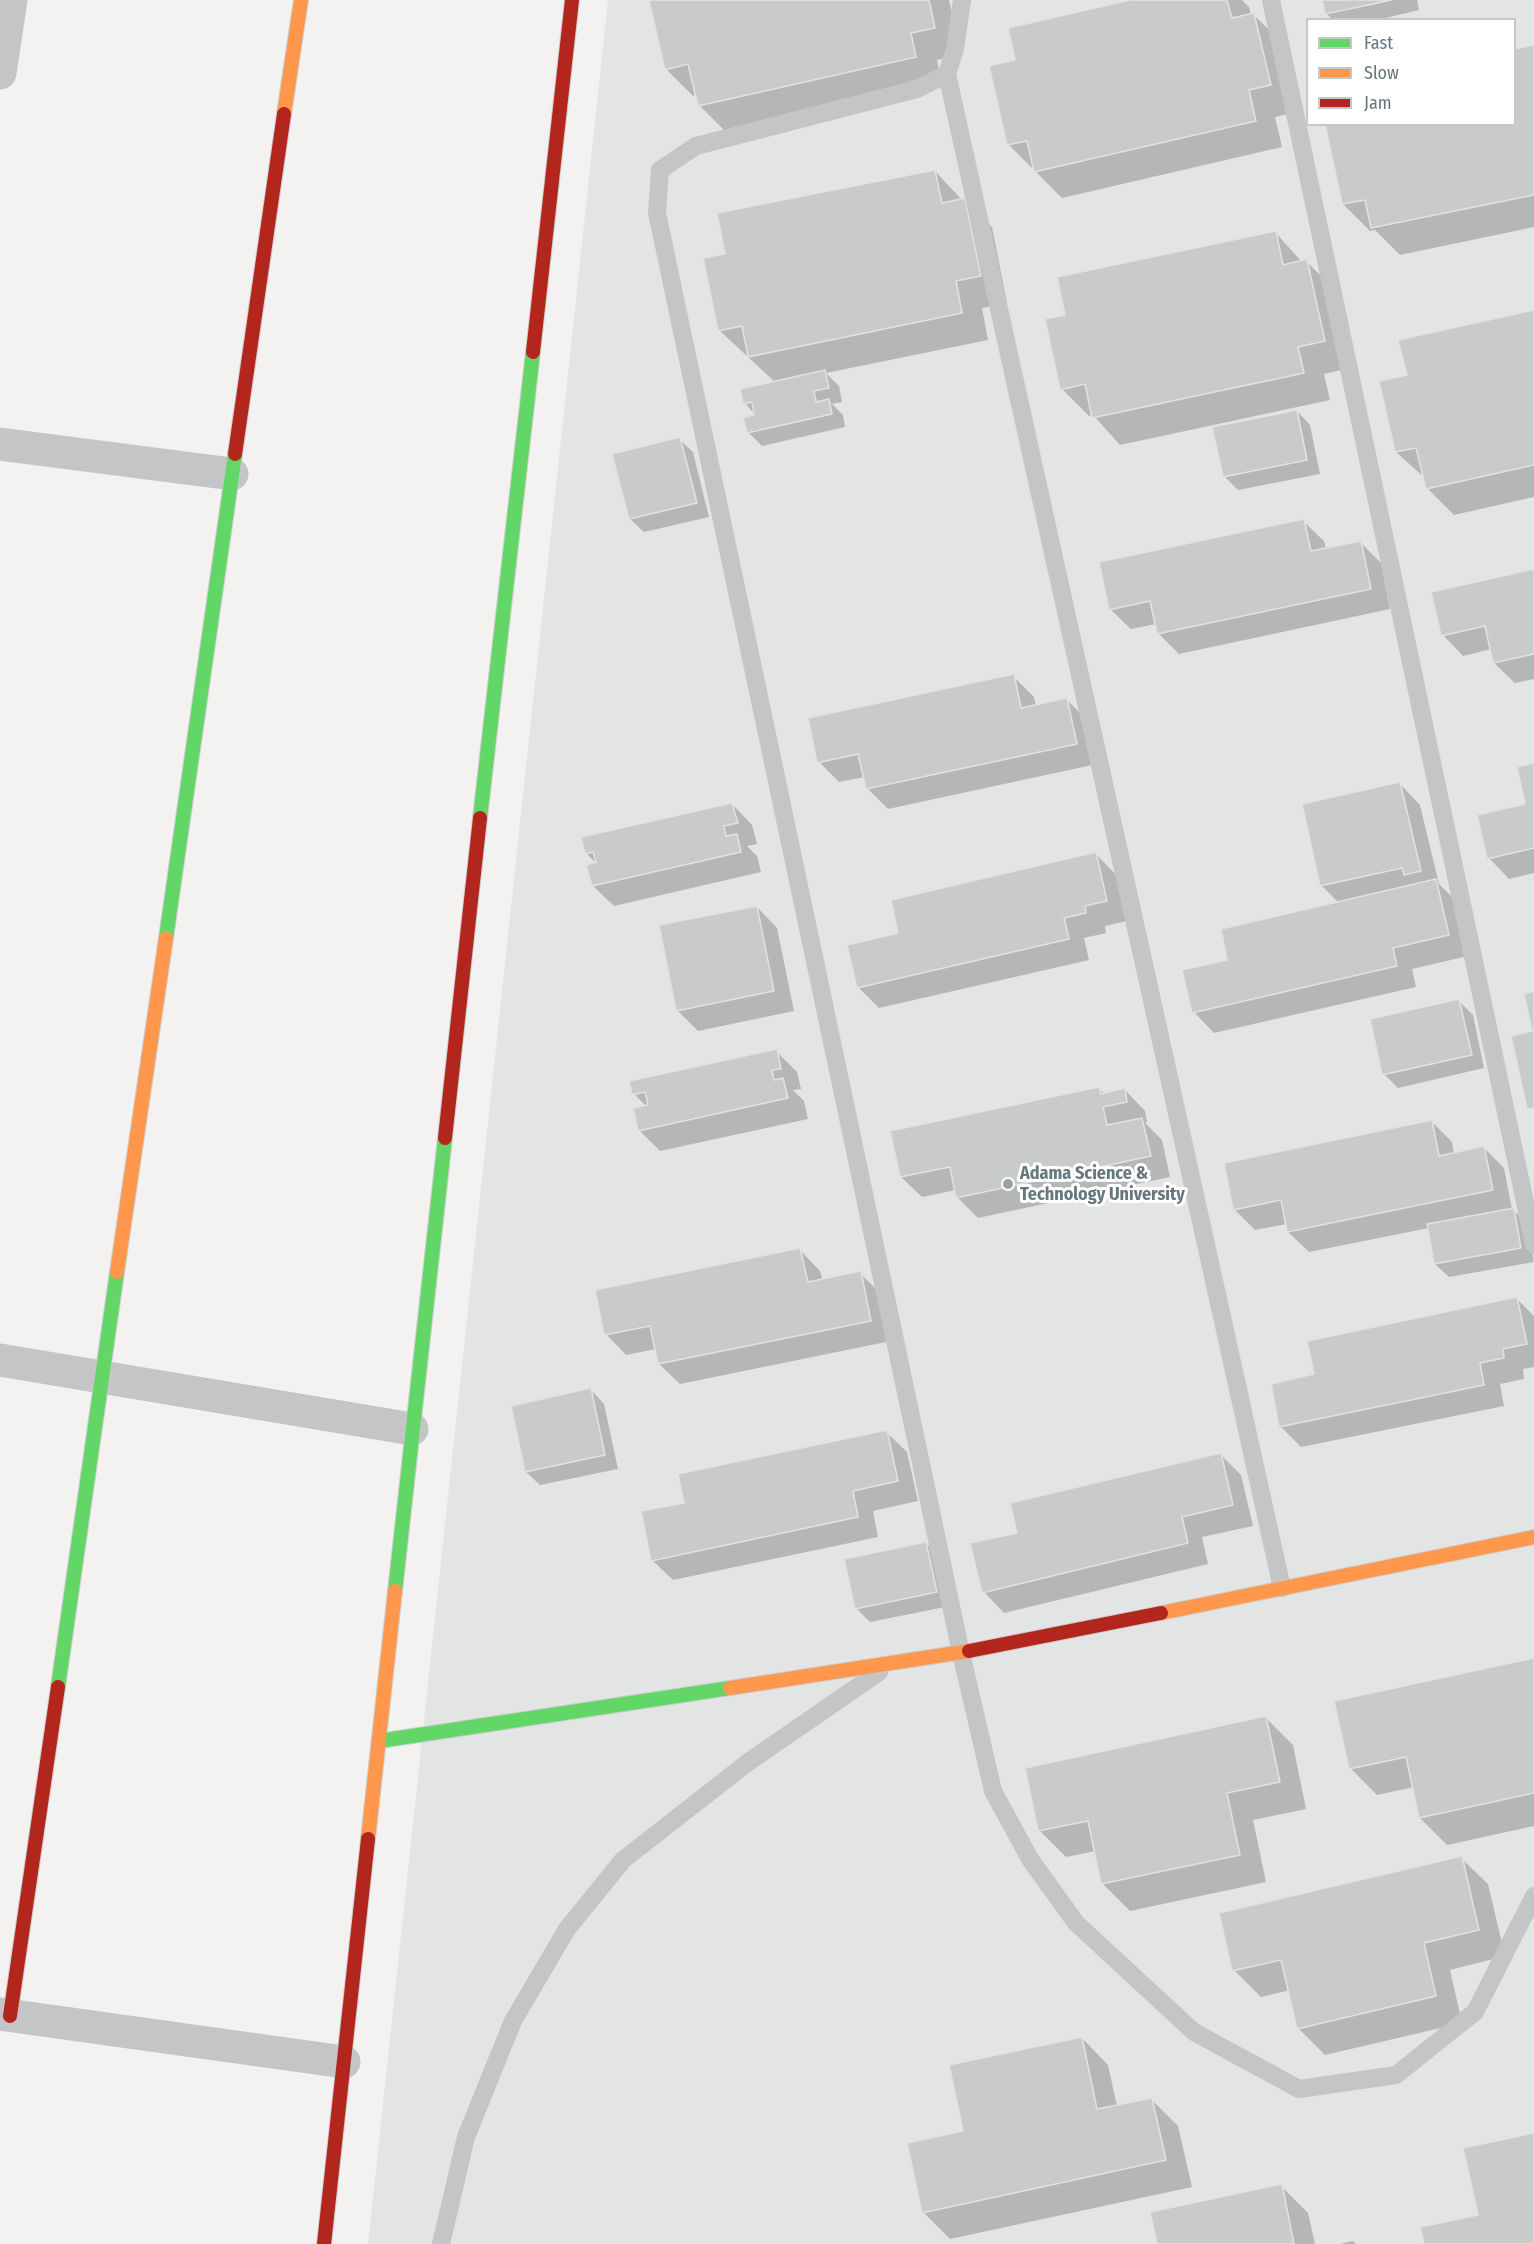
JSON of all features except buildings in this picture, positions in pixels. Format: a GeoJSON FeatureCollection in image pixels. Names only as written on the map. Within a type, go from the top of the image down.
{"type":"FeatureCollection","features":[{"type":"Feature","properties":{"kind":"street"},"geometry":{"type":"LineString","coordinates":[[0,73],[11,0]]}},
{"type":"Feature","properties":{"kind":"street"},"geometry":{"type":"LineString","coordinates":[[301,0],[102,1377],[5,2015],[345,2062]]}},
{"type":"Feature","properties":{"kind":"street"},"geometry":{"type":"LineString","coordinates":[[324,2244],[412,1429],[572,0]]}},
{"type":"Feature","properties":{"kind":"street"},"geometry":{"type":"LineString","coordinates":[[0,444],[232,474]]}},
{"type":"Feature","properties":{"kind":"street"},"geometry":{"type":"LineString","coordinates":[[0,1360],[412,1429]]}},
{"type":"Feature","properties":{"kind":"street"},"geometry":{"type":"LineString","coordinates":[[378,1741],[961,1653],[1534,1537]]}},
{"type":"Feature","properties":{"kind":"lane"},"geometry":{"type":"LineString","coordinates":[[962,0],[955,49],[947,74],[1282,1588]]}},
{"type":"Feature","properties":{"kind":"lane"},"geometry":{"type":"LineString","coordinates":[[1271,0],[1534,1245]]}},
{"type":"Feature","properties":{"kind":"lane"},"geometry":{"type":"LineString","coordinates":[[947,74],[917,89],[696,146],[660,170],[657,213],[961,1653],[993,1791],[1030,1859],[1076,1923],[1194,2032],[1299,2089],[1396,2075],[1475,2012],[1534,1896]]}},
{"type":"Feature","properties":{"kind":"lane"},"geometry":{"type":"LineString","coordinates":[[441,2244],[466,2137],[513,2021],[567,1929],[623,1860],[747,1763],[889,1664]]}},
{"type":"Feature","properties":{"kind":"shaded area","name":"Adama Science & Technology University"},"geometry":{"type":"Polygon","coordinates":[[[608,0],[1534,0],[1534,2244],[368,2244],[608,0]]]}},
{"type":"Feature","properties":{"kind":"traffic: fast"},"geometry":{"type":"LineString","coordinates":[[480,818],[533,352]]}},
{"type":"Feature","properties":{"kind":"traffic: fast"},"geometry":{"type":"LineString","coordinates":[[166,938],[235,454]]}},
{"type":"Feature","properties":{"kind":"traffic: fast"},"geometry":{"type":"LineString","coordinates":[[395,1591],[445,1138]]}},
{"type":"Feature","properties":{"kind":"traffic: fast"},"geometry":{"type":"LineString","coordinates":[[58,1687],[117,1272]]}},
{"type":"Feature","properties":{"kind":"traffic: fast"},"geometry":{"type":"LineString","coordinates":[[379,1741],[730,1688]]}},
{"type":"Feature","properties":{"kind":"traffic: slow"},"geometry":{"type":"LineString","coordinates":[[284,114],[301,0]]}},
{"type":"Feature","properties":{"kind":"traffic: slow"},"geometry":{"type":"LineString","coordinates":[[117,1272],[166,938]]}},
{"type":"Feature","properties":{"kind":"traffic: slow"},"geometry":{"type":"LineString","coordinates":[[1161,1613],[1534,1537]]}},
{"type":"Feature","properties":{"kind":"traffic: slow"},"geometry":{"type":"LineString","coordinates":[[368,1839],[395,1591]]}},
{"type":"Feature","properties":{"kind":"traffic: slow"},"geometry":{"type":"LineString","coordinates":[[730,1688],[969,1651]]}},
{"type":"Feature","properties":{"kind":"traffic: jam"},"geometry":{"type":"LineString","coordinates":[[533,352],[572,0]]}},
{"type":"Feature","properties":{"kind":"traffic: jam"},"geometry":{"type":"LineString","coordinates":[[235,454],[284,114]]}},
{"type":"Feature","properties":{"kind":"traffic: jam"},"geometry":{"type":"LineString","coordinates":[[445,1138],[480,818]]}},
{"type":"Feature","properties":{"kind":"traffic: jam"},"geometry":{"type":"LineString","coordinates":[[969,1651],[1161,1613]]}},
{"type":"Feature","properties":{"kind":"traffic: jam"},"geometry":{"type":"LineString","coordinates":[[10,2016],[58,1687]]}},
{"type":"Feature","properties":{"kind":"traffic: jam"},"geometry":{"type":"LineString","coordinates":[[324,2244],[368,1839]]}},
{"type":"Feature","properties":{"kind":"place","name":"Adama Science & Technology University"},"geometry":{"type":"Point","coordinates":[1008,1184]}}]}
